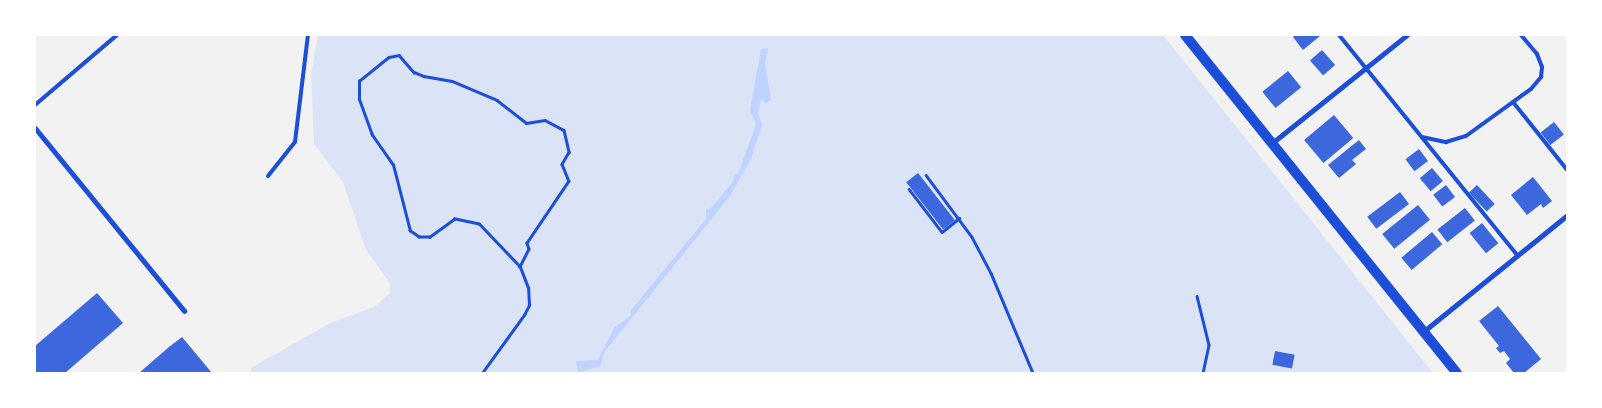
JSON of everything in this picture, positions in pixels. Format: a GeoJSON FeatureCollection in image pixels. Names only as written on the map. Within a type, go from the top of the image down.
{"type":"FeatureCollection","features":[{"type":"Feature","properties":{"kind":"main road"},"geometry":{"type":"LineString","coordinates":[[1185,35],[1423,331],[1453,372]]}},
{"type":"Feature","properties":{"kind":"street"},"geometry":{"type":"LineString","coordinates":[[1272,142],[1406,35]]}},
{"type":"Feature","properties":{"kind":"street"},"geometry":{"type":"LineString","coordinates":[[35,128],[184,311]]}},
{"type":"Feature","properties":{"kind":"street"},"geometry":{"type":"LineString","coordinates":[[1423,331],[1567,215]]}},
{"type":"Feature","properties":{"kind":"lane"},"geometry":{"type":"LineString","coordinates":[[35,105],[117,35]]}},
{"type":"Feature","properties":{"kind":"lane"},"geometry":{"type":"LineString","coordinates":[[268,176],[295,142],[308,35]]}},
{"type":"Feature","properties":{"kind":"lane"},"geometry":{"type":"LineString","coordinates":[[1339,35],[1517,255]]}},
{"type":"Feature","properties":{"kind":"lane"},"geometry":{"type":"LineString","coordinates":[[1422,137],[1446,142],[1466,136],[1513,102],[1541,77],[1542,67],[1537,54],[1521,35]]}},
{"type":"Feature","properties":{"kind":"lane"},"geometry":{"type":"LineString","coordinates":[[1513,102],[1567,170]]}},
{"type":"Feature","properties":{"kind":"path"},"geometry":{"type":"LineString","coordinates":[[482,373],[529,305],[528,288],[520,267],[479,224],[464,218],[456,219],[430,237],[419,237],[410,231],[393,165],[372,135],[359,99],[359,81],[389,57],[399,55],[419,74],[452,82],[498,100],[526,123],[545,120],[564,130],[569,152],[562,164],[569,181],[528,243],[529,249],[520,267]]}},
{"type":"Feature","properties":{"kind":"path"},"geometry":{"type":"LineString","coordinates":[[926,175],[959,218],[991,273],[1033,373]]}},
{"type":"Feature","properties":{"kind":"path"},"geometry":{"type":"LineString","coordinates":[[908,189],[942,232],[959,218]]}},
{"type":"Feature","properties":{"kind":"path"},"geometry":{"type":"LineString","coordinates":[[1197,296],[1209,344],[1203,373]]}},
{"type":"Feature","properties":{"kind":"shaded area"},"geometry":{"type":"Polygon","coordinates":[[[318,35],[1163,35],[1433,373],[251,373],[251,368],[330,323],[374,307],[390,293],[389,282],[366,250],[343,182],[314,144],[311,74],[318,35]]]}},
{"type":"Feature","properties":{"kind":"water"},"geometry":{"type":"Polygon","coordinates":[[[768,48],[765,62],[771,100],[766,103],[761,99],[758,114],[762,125],[751,159],[730,196],[605,351],[600,366],[578,373],[576,361],[598,360],[614,328],[631,315],[631,310],[706,219],[706,209],[711,208],[732,183],[734,174],[738,174],[756,124],[750,110],[761,49],[768,48]]]}},
{"type":"Feature","properties":{"kind":"building"},"geometry":{"type":"Polygon","coordinates":[[[1295,35],[1320,36],[1303,50],[1293,37],[1295,35]]]}},
{"type":"Feature","properties":{"kind":"building"},"geometry":{"type":"Polygon","coordinates":[[[1322,50],[1335,65],[1323,76],[1310,60],[1322,50]]]}},
{"type":"Feature","properties":{"kind":"building"},"geometry":{"type":"Polygon","coordinates":[[[1288,71],[1301,87],[1276,108],[1262,92],[1288,71]]]}},
{"type":"Feature","properties":{"kind":"building"},"geometry":{"type":"Polygon","coordinates":[[[1334,115],[1353,138],[1323,163],[1304,140],[1334,115]]]}},
{"type":"Feature","properties":{"kind":"building"},"geometry":{"type":"Polygon","coordinates":[[[1554,122],[1564,135],[1550,145],[1541,132],[1554,122]]]}},
{"type":"Feature","properties":{"kind":"building"},"geometry":{"type":"Polygon","coordinates":[[[1359,140],[1366,149],[1352,160],[1356,164],[1339,178],[1328,165],[1359,140]]]}},
{"type":"Feature","properties":{"kind":"building"},"geometry":{"type":"Polygon","coordinates":[[[1419,149],[1428,161],[1414,171],[1405,159],[1419,149]]]}},
{"type":"Feature","properties":{"kind":"building"},"geometry":{"type":"Polygon","coordinates":[[[1432,168],[1443,181],[1431,191],[1420,178],[1432,168]]]}},
{"type":"Feature","properties":{"kind":"building"},"geometry":{"type":"Polygon","coordinates":[[[918,173],[955,220],[943,230],[906,182],[918,173]]]}},
{"type":"Feature","properties":{"kind":"building"},"geometry":{"type":"Polygon","coordinates":[[[1533,177],[1552,201],[1543,208],[1541,204],[1527,215],[1511,195],[1533,177]]]}},
{"type":"Feature","properties":{"kind":"building"},"geometry":{"type":"Polygon","coordinates":[[[1446,185],[1455,197],[1442,207],[1433,195],[1446,185]]]}},
{"type":"Feature","properties":{"kind":"building"},"geometry":{"type":"Polygon","coordinates":[[[1477,185],[1495,204],[1487,212],[1469,193],[1477,185]]]}},
{"type":"Feature","properties":{"kind":"building"},"geometry":{"type":"Polygon","coordinates":[[[1400,192],[1409,204],[1376,229],[1367,217],[1400,192]]]}},
{"type":"Feature","properties":{"kind":"building"},"geometry":{"type":"Polygon","coordinates":[[[1418,205],[1430,220],[1394,249],[1382,234],[1418,205]]]}},
{"type":"Feature","properties":{"kind":"building"},"geometry":{"type":"Polygon","coordinates":[[[1465,208],[1475,221],[1447,242],[1437,230],[1465,208]]]}},
{"type":"Feature","properties":{"kind":"building"},"geometry":{"type":"Polygon","coordinates":[[[1482,223],[1498,243],[1486,253],[1470,233],[1482,223]]]}},
{"type":"Feature","properties":{"kind":"building"},"geometry":{"type":"Polygon","coordinates":[[[1432,232],[1442,244],[1412,270],[1401,258],[1432,232]]]}},
{"type":"Feature","properties":{"kind":"building"},"geometry":{"type":"Polygon","coordinates":[[[97,293],[123,323],[65,373],[35,373],[35,346],[97,293]]]}},
{"type":"Feature","properties":{"kind":"building"},"geometry":{"type":"Polygon","coordinates":[[[1498,306],[1541,359],[1524,373],[1514,373],[1506,363],[1510,359],[1504,351],[1500,353],[1496,348],[1499,346],[1479,321],[1498,306]]]}},
{"type":"Feature","properties":{"kind":"building"},"geometry":{"type":"Polygon","coordinates":[[[182,337],[212,373],[139,373],[169,347],[182,337]]]}},
{"type":"Feature","properties":{"kind":"building"},"geometry":{"type":"Polygon","coordinates":[[[1275,351],[1295,355],[1292,369],[1272,365],[1275,351]]]}}]}
